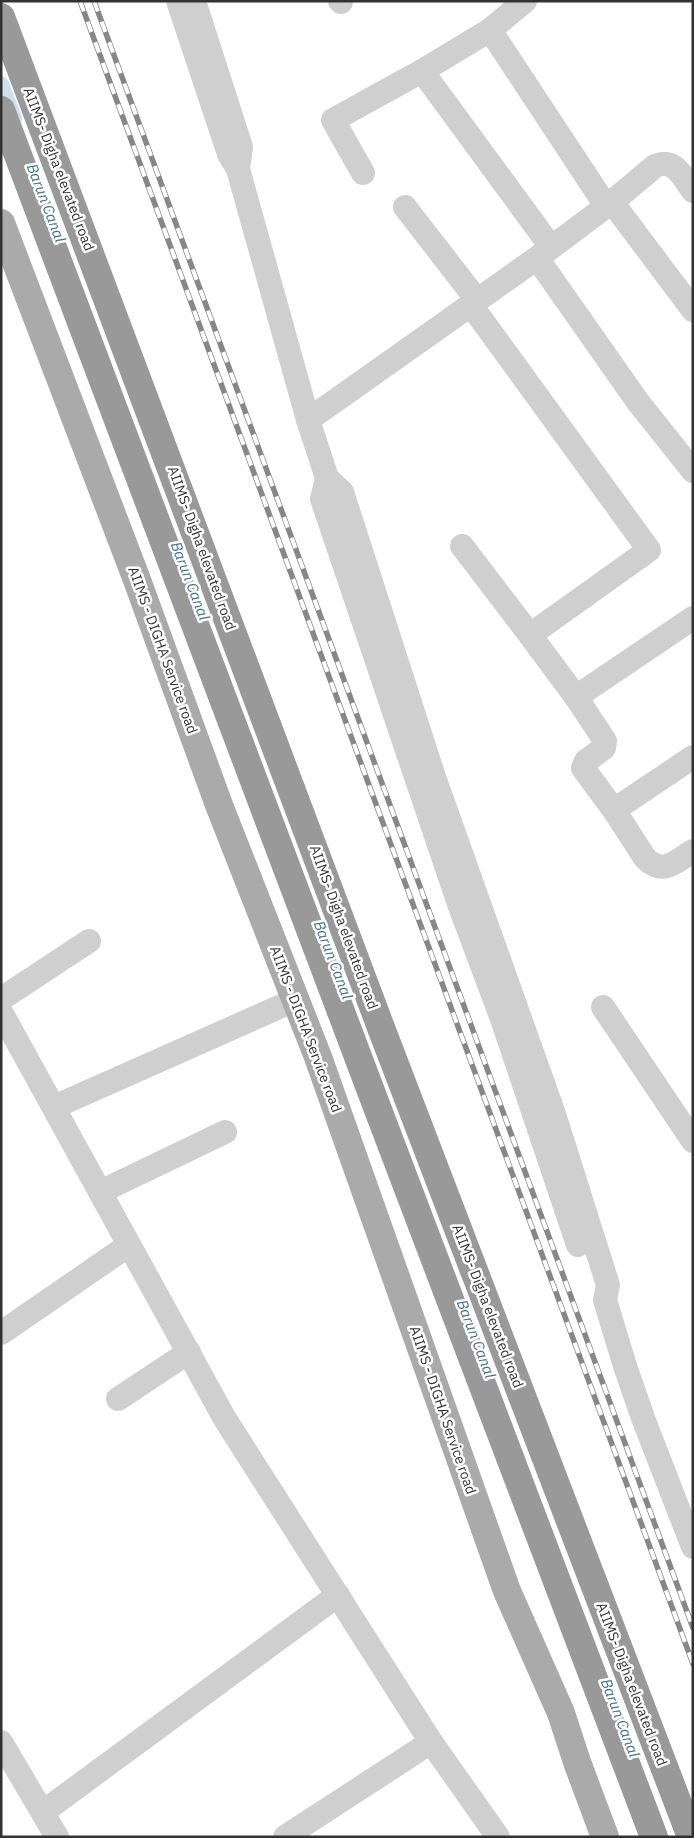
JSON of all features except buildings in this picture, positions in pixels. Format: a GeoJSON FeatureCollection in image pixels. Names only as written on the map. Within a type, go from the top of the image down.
{"type":"FeatureCollection","features":[{"type":"Feature","properties":{"kind":"highway","name":"AIIMS- Digha elevated road"},"geometry":{"type":"LineString","coordinates":[[1,16],[383,1033],[691,1837]]}},
{"type":"Feature","properties":{"kind":"highway"},"geometry":{"type":"LineString","coordinates":[[1,110],[654,1837]]}},
{"type":"Feature","properties":{"kind":"main road","name":"AIIMS - DIGHA Service road"},"geometry":{"type":"LineString","coordinates":[[1,223],[133,571],[219,805],[321,1066],[506,1590],[561,1713],[605,1837]]}},
{"type":"Feature","properties":{"kind":"street"},"geometry":{"type":"LineString","coordinates":[[178,1],[229,154],[238,169],[308,420],[327,478],[322,499],[459,904],[502,1019],[594,1290],[604,1300],[643,1418],[693,1547]]}},
{"type":"Feature","properties":{"kind":"street"},"geometry":{"type":"LineString","coordinates":[[194,1],[242,147],[238,169]]}},
{"type":"Feature","properties":{"kind":"street"},"geometry":{"type":"LineString","coordinates":[[363,173],[333,120],[422,71],[490,30],[525,1]]}},
{"type":"Feature","properties":{"kind":"street"},"geometry":{"type":"LineString","coordinates":[[490,30],[609,204],[693,310]]}},
{"type":"Feature","properties":{"kind":"street"},"geometry":{"type":"LineString","coordinates":[[422,71],[544,252],[638,402],[693,471]]}},
{"type":"Feature","properties":{"kind":"street"},"geometry":{"type":"LineString","coordinates":[[308,420],[544,252],[609,204],[655,166],[667,163],[676,169],[693,190]]}},
{"type":"Feature","properties":{"kind":"street"},"geometry":{"type":"LineString","coordinates":[[404,207],[474,302],[649,550],[530,635]]}},
{"type":"Feature","properties":{"kind":"street"},"geometry":{"type":"LineString","coordinates":[[462,546],[576,697],[605,741],[606,745],[602,750],[584,763],[582,768],[614,810],[645,858],[651,864],[665,867],[693,851]]}},
{"type":"Feature","properties":{"kind":"street"},"geometry":{"type":"LineString","coordinates":[[576,697],[693,618]]}},
{"type":"Feature","properties":{"kind":"street"},"geometry":{"type":"LineString","coordinates":[[614,810],[693,757]]}},
{"type":"Feature","properties":{"kind":"street"},"geometry":{"type":"LineString","coordinates":[[1,999],[89,941]]}},
{"type":"Feature","properties":{"kind":"street"},"geometry":{"type":"LineString","coordinates":[[54,1107],[295,1000]]}},
{"type":"Feature","properties":{"kind":"street"},"geometry":{"type":"LineString","coordinates":[[603,1007],[693,1141]]}},
{"type":"Feature","properties":{"kind":"street"},"geometry":{"type":"LineString","coordinates":[[5,1028],[54,1107],[190,1352],[225,1419],[431,1742],[498,1837]]}},
{"type":"Feature","properties":{"kind":"street"},"geometry":{"type":"LineString","coordinates":[[100,1192],[225,1132]]}},
{"type":"Feature","properties":{"kind":"street"},"geometry":{"type":"LineString","coordinates":[[1,1333],[129,1245]]}},
{"type":"Feature","properties":{"kind":"street"},"geometry":{"type":"LineString","coordinates":[[118,1399],[190,1352]]}},
{"type":"Feature","properties":{"kind":"street"},"geometry":{"type":"LineString","coordinates":[[43,1812],[338,1595]]}},
{"type":"Feature","properties":{"kind":"street"},"geometry":{"type":"LineString","coordinates":[[1,1742],[57,1837]]}},
{"type":"Feature","properties":{"kind":"street"},"geometry":{"type":"LineString","coordinates":[[285,1837],[431,1742]]}},
{"type":"Feature","properties":{"kind":"waterway","name":"Barun Canal"},"geometry":{"type":"LineString","coordinates":[[1,84],[14,118]]}},
{"type":"Feature","properties":{"kind":"railway"},"geometry":{"type":"LineString","coordinates":[[80,1],[693,1664]]}},
{"type":"Feature","properties":{"kind":"railway"},"geometry":{"type":"LineString","coordinates":[[94,1],[693,1628]]}}]}
